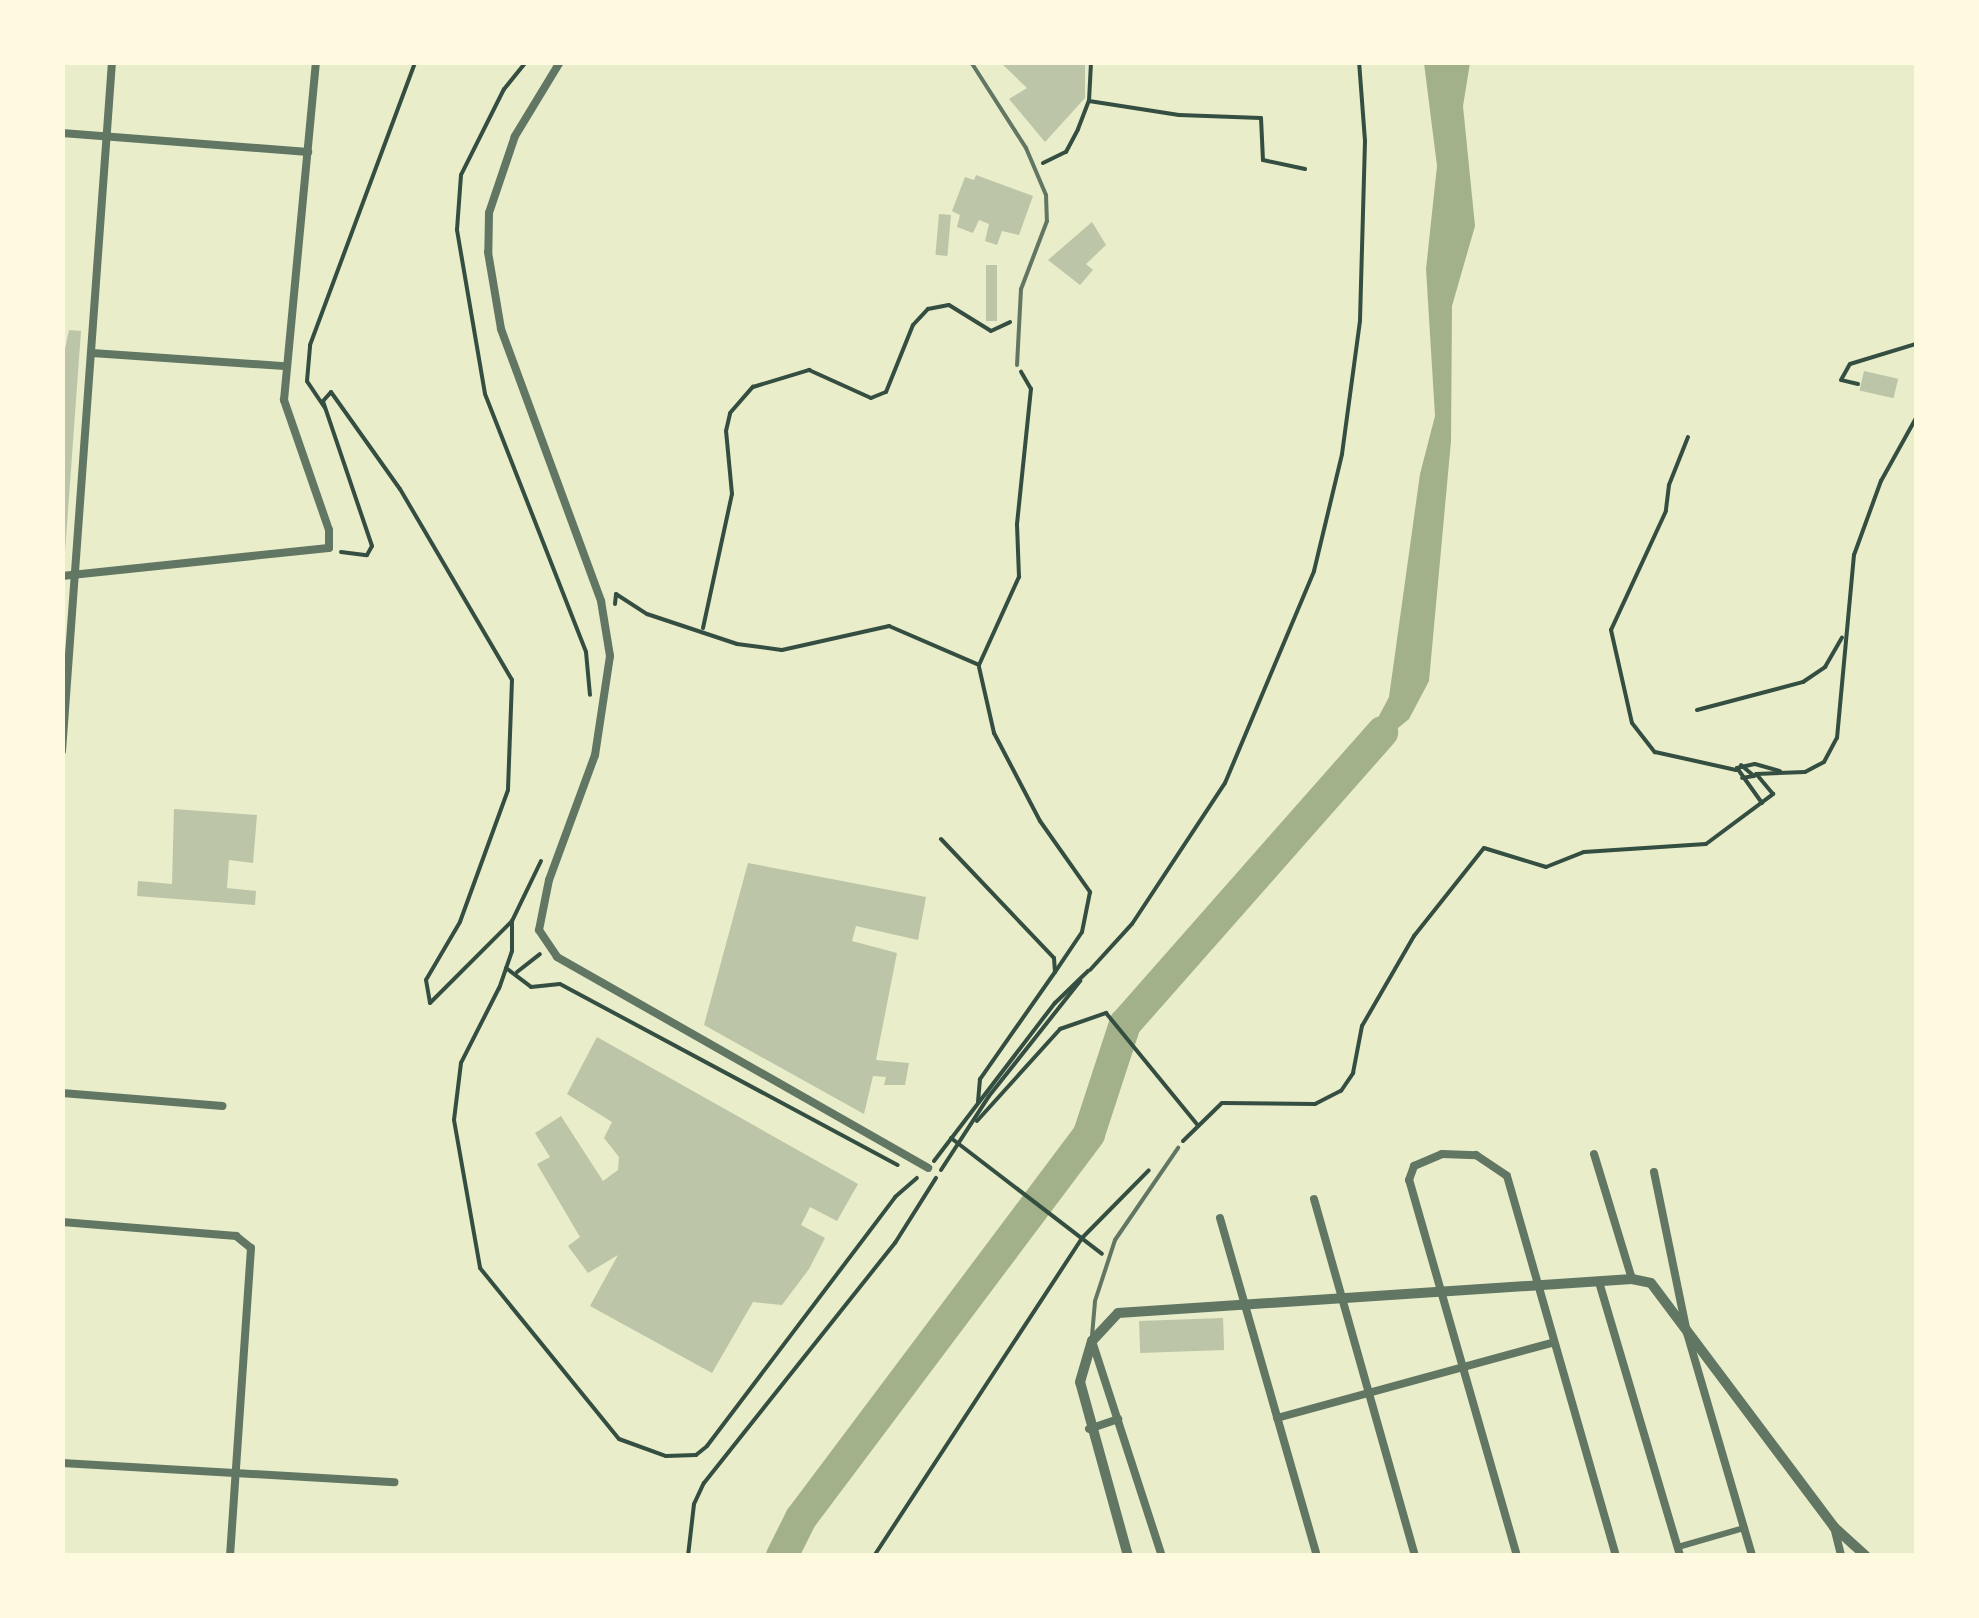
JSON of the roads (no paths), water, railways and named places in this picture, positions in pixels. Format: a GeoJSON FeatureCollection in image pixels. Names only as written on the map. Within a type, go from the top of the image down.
{"type":"FeatureCollection","features":[{"type":"Feature","properties":{"kind":"street"},"geometry":{"type":"LineString","coordinates":[[62,751],[112,62]]}},
{"type":"Feature","properties":{"kind":"street"},"geometry":{"type":"LineString","coordinates":[[62,576],[329,548],[329,530],[286,414],[285,366],[316,62]]}},
{"type":"Feature","properties":{"kind":"street"},"geometry":{"type":"LineString","coordinates":[[560,62],[515,136],[489,213],[488,252],[500,330],[601,601],[610,656],[596,755],[549,880],[539,930],[546,947],[928,1168]]}},
{"type":"Feature","properties":{"kind":"street"},"geometry":{"type":"LineString","coordinates":[[62,133],[308,152]]}},
{"type":"Feature","properties":{"kind":"street"},"geometry":{"type":"LineString","coordinates":[[92,353],[285,366]]}},
{"type":"Feature","properties":{"kind":"street"},"geometry":{"type":"LineString","coordinates":[[62,1093],[222,1106]]}},
{"type":"Feature","properties":{"kind":"street"},"geometry":{"type":"LineString","coordinates":[[1517,1556],[1438,1290],[1409,1173],[1429,1157],[1457,1152],[1503,1169],[1616,1556]]}},
{"type":"Feature","properties":{"kind":"street"},"geometry":{"type":"LineString","coordinates":[[1594,1154],[1632,1280]]}},
{"type":"Feature","properties":{"kind":"street"},"geometry":{"type":"LineString","coordinates":[[1654,1172],[1687,1333],[1752,1556]]}},
{"type":"Feature","properties":{"kind":"street"},"geometry":{"type":"LineString","coordinates":[[1314,1199],[1415,1556]]}},
{"type":"Feature","properties":{"kind":"street"},"geometry":{"type":"LineString","coordinates":[[1220,1218],[1317,1556]]}},
{"type":"Feature","properties":{"kind":"street"},"geometry":{"type":"LineString","coordinates":[[62,1222],[236,1236],[251,1248],[230,1556]]}},
{"type":"Feature","properties":{"kind":"street"},"geometry":{"type":"LineString","coordinates":[[1128,1556],[1089,1429],[1080,1382],[1092,1341],[1124,1311],[1632,1280],[1650,1283],[1834,1527],[1866,1556]]}},
{"type":"Feature","properties":{"kind":"street"},"geometry":{"type":"LineString","coordinates":[[1599,1282],[1679,1551],[1744,1528]]}},
{"type":"Feature","properties":{"kind":"street"},"geometry":{"type":"LineString","coordinates":[[1092,1341],[1162,1556]]}},
{"type":"Feature","properties":{"kind":"street"},"geometry":{"type":"LineString","coordinates":[[1277,1418],[1554,1342]]}},
{"type":"Feature","properties":{"kind":"street"},"geometry":{"type":"LineString","coordinates":[[1089,1429],[1118,1419]]}},
{"type":"Feature","properties":{"kind":"street"},"geometry":{"type":"LineString","coordinates":[[62,1463],[394,1482]]}},
{"type":"Feature","properties":{"kind":"street"},"geometry":{"type":"LineString","coordinates":[[1834,1527],[1841,1556]]}},
{"type":"Feature","properties":{"kind":"lane"},"geometry":{"type":"LineString","coordinates":[[971,62],[1036,166],[1048,212],[1026,265],[1017,365]]}},
{"type":"Feature","properties":{"kind":"lane"},"geometry":{"type":"LineString","coordinates":[[1092,1341],[1107,1258],[1178,1148]]}},
{"type":"Feature","properties":{"kind":"waterway"},"geometry":{"type":"LineString","coordinates":[[782,1556],[801,1518],[1089,1134],[1125,1024],[1382,732]]}}]}
